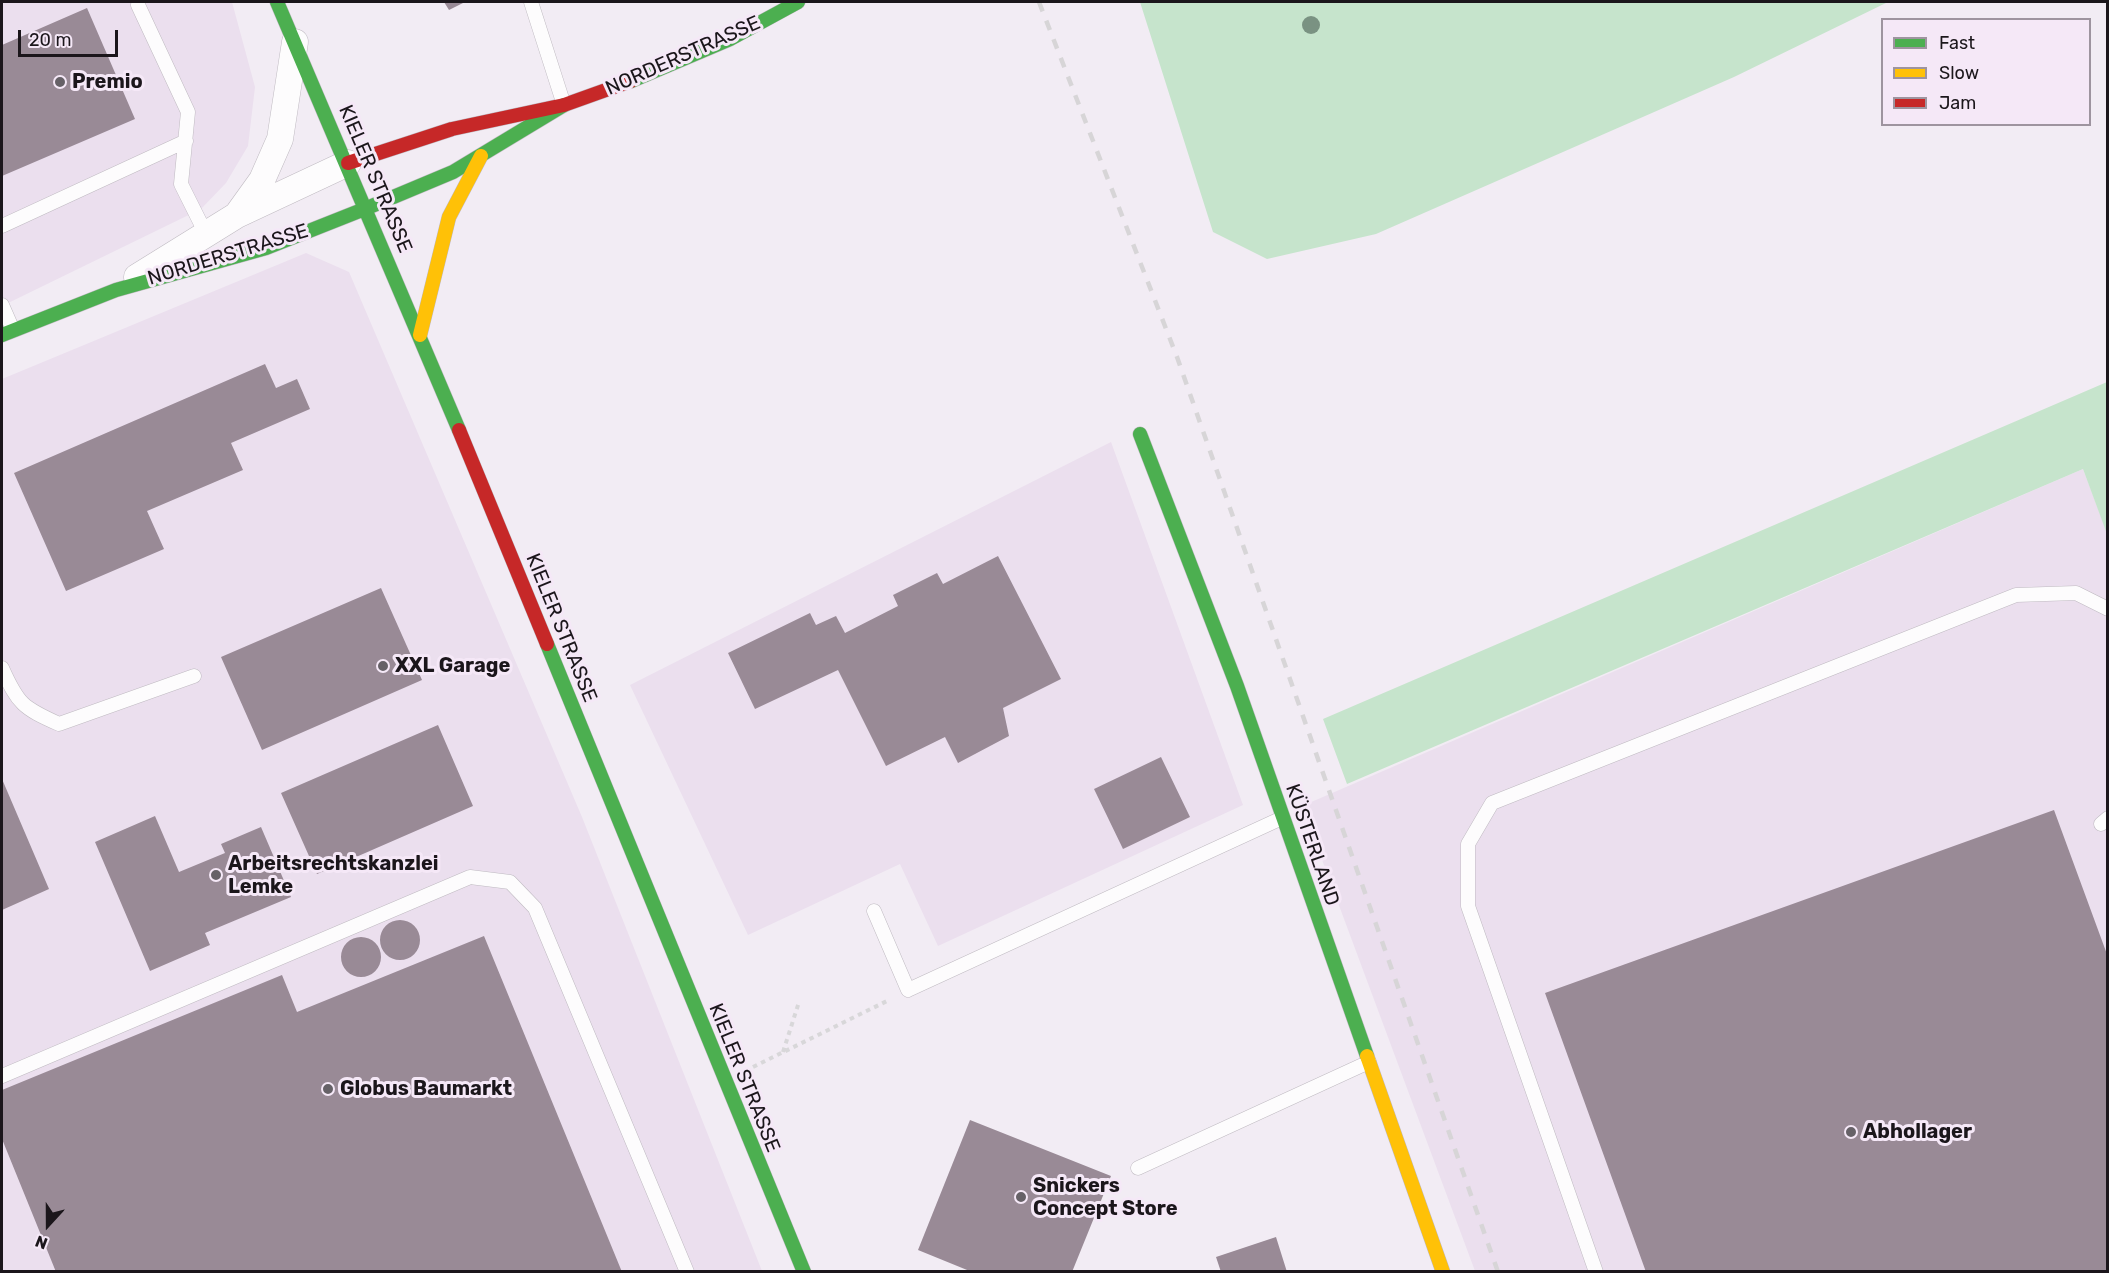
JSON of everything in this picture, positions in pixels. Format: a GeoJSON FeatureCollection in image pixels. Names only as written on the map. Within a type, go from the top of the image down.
{"type":"FeatureCollection","features":[{"type":"Feature","properties":{"kind":"main road","name":"KIELER STRASSE"},"geometry":{"type":"LineString","coordinates":[[277,2],[420,335],[724,1082],[804,1272]]}},
{"type":"Feature","properties":{"kind":"main road","name":"NORDERSTRASSE"},"geometry":{"type":"LineString","coordinates":[[348,163],[452,129],[564,105],[634,80],[730,39],[798,2]]}},
{"type":"Feature","properties":{"kind":"main road","name":"NORDERSTRASSE"},"geometry":{"type":"LineString","coordinates":[[7,333],[116,290],[266,248],[367,208],[453,172],[564,105]]}},
{"type":"Feature","properties":{"kind":"main road"},"geometry":{"type":"LineString","coordinates":[[420,335],[450,217],[460,190],[482,155]]}},
{"type":"Feature","properties":{"kind":"main road","name":"KÜSTERLAND"},"geometry":{"type":"LineString","coordinates":[[1140,434],[1237,686],[1443,1272]]}},
{"type":"Feature","properties":{"kind":"street","name":"NORDERSTRASSE"},"geometry":{"type":"LineString","coordinates":[[237,215],[262,180],[280,139],[295,42]]}},
{"type":"Feature","properties":{"kind":"street","name":"NORDERSTRASSE"},"geometry":{"type":"LineString","coordinates":[[116,290],[237,215],[348,163]]}},
{"type":"Feature","properties":{"kind":"lane"},"geometry":{"type":"LineString","coordinates":[[531,2],[564,105]]}},
{"type":"Feature","properties":{"kind":"lane"},"geometry":{"type":"LineString","coordinates":[[138,5],[188,112],[181,184],[206,234]]}},
{"type":"Feature","properties":{"kind":"lane"},"geometry":{"type":"LineString","coordinates":[[2,226],[186,141]]}},
{"type":"Feature","properties":{"kind":"lane"},"geometry":{"type":"LineString","coordinates":[[2,305],[7,333]]}},
{"type":"Feature","properties":{"kind":"lane"},"geometry":{"type":"LineString","coordinates":[[1596,1272],[1468,906],[1468,844],[1492,803],[2016,596],[2076,593],[2108,609]]}},
{"type":"Feature","properties":{"kind":"lane"},"geometry":{"type":"LineString","coordinates":[[2,668],[14,695],[29,710],[59,724],[194,676]]}},
{"type":"Feature","properties":{"kind":"lane"},"geometry":{"type":"LineString","coordinates":[[874,910],[908,990],[1282,818]]}},
{"type":"Feature","properties":{"kind":"lane"},"geometry":{"type":"LineString","coordinates":[[2,1076],[470,877],[510,882],[536,908],[687,1272]]}},
{"type":"Feature","properties":{"kind":"lane"},"geometry":{"type":"LineString","coordinates":[[1138,1168],[1369,1062]]}},
{"type":"Feature","properties":{"kind":"path"},"geometry":{"type":"LineString","coordinates":[[724,1082],[908,990]]}},
{"type":"Feature","properties":{"kind":"path"},"geometry":{"type":"LineString","coordinates":[[782,1053],[800,1002]]}},
{"type":"Feature","properties":{"kind":"shaded area"},"geometry":{"type":"Polygon","coordinates":[[[2,2],[232,2],[255,87],[248,146],[226,183],[201,209],[2,306],[2,2]]]}},
{"type":"Feature","properties":{"kind":"shaded area"},"geometry":{"type":"Polygon","coordinates":[[[306,253],[349,272],[582,817],[762,1271],[2,1272],[2,379],[306,253]]]}},
{"type":"Feature","properties":{"kind":"shaded area"},"geometry":{"type":"Polygon","coordinates":[[[1111,442],[1243,805],[938,946],[900,864],[748,935],[630,685],[1111,442]]]}},
{"type":"Feature","properties":{"kind":"shaded area"},"geometry":{"type":"Polygon","coordinates":[[[2083,469],[2108,535],[2107,1271],[1475,1271],[1302,806],[2083,469]]]}},
{"type":"Feature","properties":{"kind":"green space"},"geometry":{"type":"Polygon","coordinates":[[[1140,2],[1888,2],[1734,77],[1376,234],[1267,259],[1213,232],[1140,2]]]}},
{"type":"Feature","properties":{"kind":"green space"},"geometry":{"type":"Polygon","coordinates":[[[2107,382],[2107,534],[2083,469],[1347,784],[1323,719],[2107,382]]]}},
{"type":"Feature","properties":{"kind":"building"},"geometry":{"type":"Polygon","coordinates":[[[444,2],[465,2],[449,10],[444,2]]]}},
{"type":"Feature","properties":{"kind":"building","name":"Premio"},"geometry":{"type":"Polygon","coordinates":[[[87,8],[135,119],[2,176],[2,45],[87,8]]]}},
{"type":"Feature","properties":{"kind":"building"},"geometry":{"type":"Polygon","coordinates":[[[265,364],[276,388],[297,379],[310,409],[231,443],[243,470],[147,511],[164,549],[66,591],[14,473],[265,364]]]}},
{"type":"Feature","properties":{"kind":"building"},"geometry":{"type":"Polygon","coordinates":[[[998,556],[1061,679],[1003,708],[1009,736],[958,763],[945,737],[886,766],[838,670],[755,709],[728,653],[810,613],[816,625],[836,616],[845,633],[898,606],[893,595],[937,573],[943,584],[998,556]]]}},
{"type":"Feature","properties":{"kind":"building"},"geometry":{"type":"Polygon","coordinates":[[[381,588],[422,680],[262,750],[221,657],[381,588]]]}},
{"type":"Feature","properties":{"kind":"building"},"geometry":{"type":"Polygon","coordinates":[[[438,725],[473,806],[317,874],[281,793],[438,725]]]}},
{"type":"Feature","properties":{"kind":"building"},"geometry":{"type":"Polygon","coordinates":[[[1161,757],[1190,817],[1123,849],[1094,789],[1161,757]]]}},
{"type":"Feature","properties":{"kind":"building"},"geometry":{"type":"Polygon","coordinates":[[[2,779],[49,889],[2,910],[2,779]]]}},
{"type":"Feature","properties":{"kind":"building","name":"Abhollager"},"geometry":{"type":"Polygon","coordinates":[[[2054,810],[2108,957],[2108,1272],[1646,1272],[1545,993],[2054,810]]]}},
{"type":"Feature","properties":{"kind":"building"},"geometry":{"type":"Polygon","coordinates":[[[155,816],[179,872],[225,853],[221,844],[261,827],[291,897],[205,933],[210,945],[150,971],[95,842],[155,816]]]}},
{"type":"Feature","properties":{"kind":"building"},"geometry":{"type":"Polygon","coordinates":[[[400,920],[414,926],[420,940],[414,954],[400,960],[386,954],[380,940],[386,926],[400,920]]]}},
{"type":"Feature","properties":{"kind":"building","name":"Globus Baumarkt"},"geometry":{"type":"Polygon","coordinates":[[[484,936],[622,1272],[56,1272],[2,1139],[2,1090],[282,975],[297,1012],[484,936]]]}},
{"type":"Feature","properties":{"kind":"building"},"geometry":{"type":"Polygon","coordinates":[[[361,937],[369,938],[375,943],[380,949],[380,965],[375,971],[369,976],[361,977],[353,976],[347,971],[342,965],[341,957],[342,949],[347,943],[353,938],[361,937]]]}},
{"type":"Feature","properties":{"kind":"building","name":"Snickers Concept Store"},"geometry":{"type":"Polygon","coordinates":[[[970,1120],[1111,1176],[1072,1272],[972,1272],[918,1250],[970,1120]]]}},
{"type":"Feature","properties":{"kind":"building"},"geometry":{"type":"Polygon","coordinates":[[[1276,1237],[1287,1272],[1221,1272],[1216,1257],[1276,1237]]]}},
{"type":"Feature","properties":{"kind":"railway"},"geometry":{"type":"LineString","coordinates":[[1039,2],[1177,357],[1498,1272]]}},
{"type":"Feature","properties":{"kind":"traffic: fast"},"geometry":{"type":"LineString","coordinates":[[277,2],[459,430]]}},
{"type":"Feature","properties":{"kind":"traffic: fast"},"geometry":{"type":"LineString","coordinates":[[631,81],[730,39],[798,2]]}},
{"type":"Feature","properties":{"kind":"traffic: fast"},"geometry":{"type":"LineString","coordinates":[[2,335],[116,290],[266,248],[367,208],[453,172],[564,105]]}},
{"type":"Feature","properties":{"kind":"traffic: fast"},"geometry":{"type":"LineString","coordinates":[[1140,434],[1237,686],[1367,1056]]}},
{"type":"Feature","properties":{"kind":"traffic: fast"},"geometry":{"type":"LineString","coordinates":[[547,644],[804,1272]]}},
{"type":"Feature","properties":{"kind":"traffic: slow"},"geometry":{"type":"LineString","coordinates":[[420,335],[449,217],[481,156]]}},
{"type":"Feature","properties":{"kind":"traffic: slow"},"geometry":{"type":"LineString","coordinates":[[1367,1056],[1443,1272]]}},
{"type":"Feature","properties":{"kind":"traffic: jam"},"geometry":{"type":"LineString","coordinates":[[348,163],[452,129],[564,105],[631,81]]}},
{"type":"Feature","properties":{"kind":"traffic: jam"},"geometry":{"type":"LineString","coordinates":[[459,430],[547,644]]}},
{"type":"Feature","properties":{"kind":"place","name":"Premio"},"geometry":{"type":"Point","coordinates":[60,82]}},
{"type":"Feature","properties":{"kind":"place","name":"XXL Garage"},"geometry":{"type":"Point","coordinates":[383,666]}},
{"type":"Feature","properties":{"kind":"place","name":"Arbeitsrechtskanzlei Lemke"},"geometry":{"type":"Point","coordinates":[216,875]}},
{"type":"Feature","properties":{"kind":"place","name":"Globus Baumarkt"},"geometry":{"type":"Point","coordinates":[328,1089]}},
{"type":"Feature","properties":{"kind":"place","name":"Abhollager"},"geometry":{"type":"Point","coordinates":[1851,1132]}},
{"type":"Feature","properties":{"kind":"place","name":"Snickers Concept Store"},"geometry":{"type":"Point","coordinates":[1021,1197]}}]}
